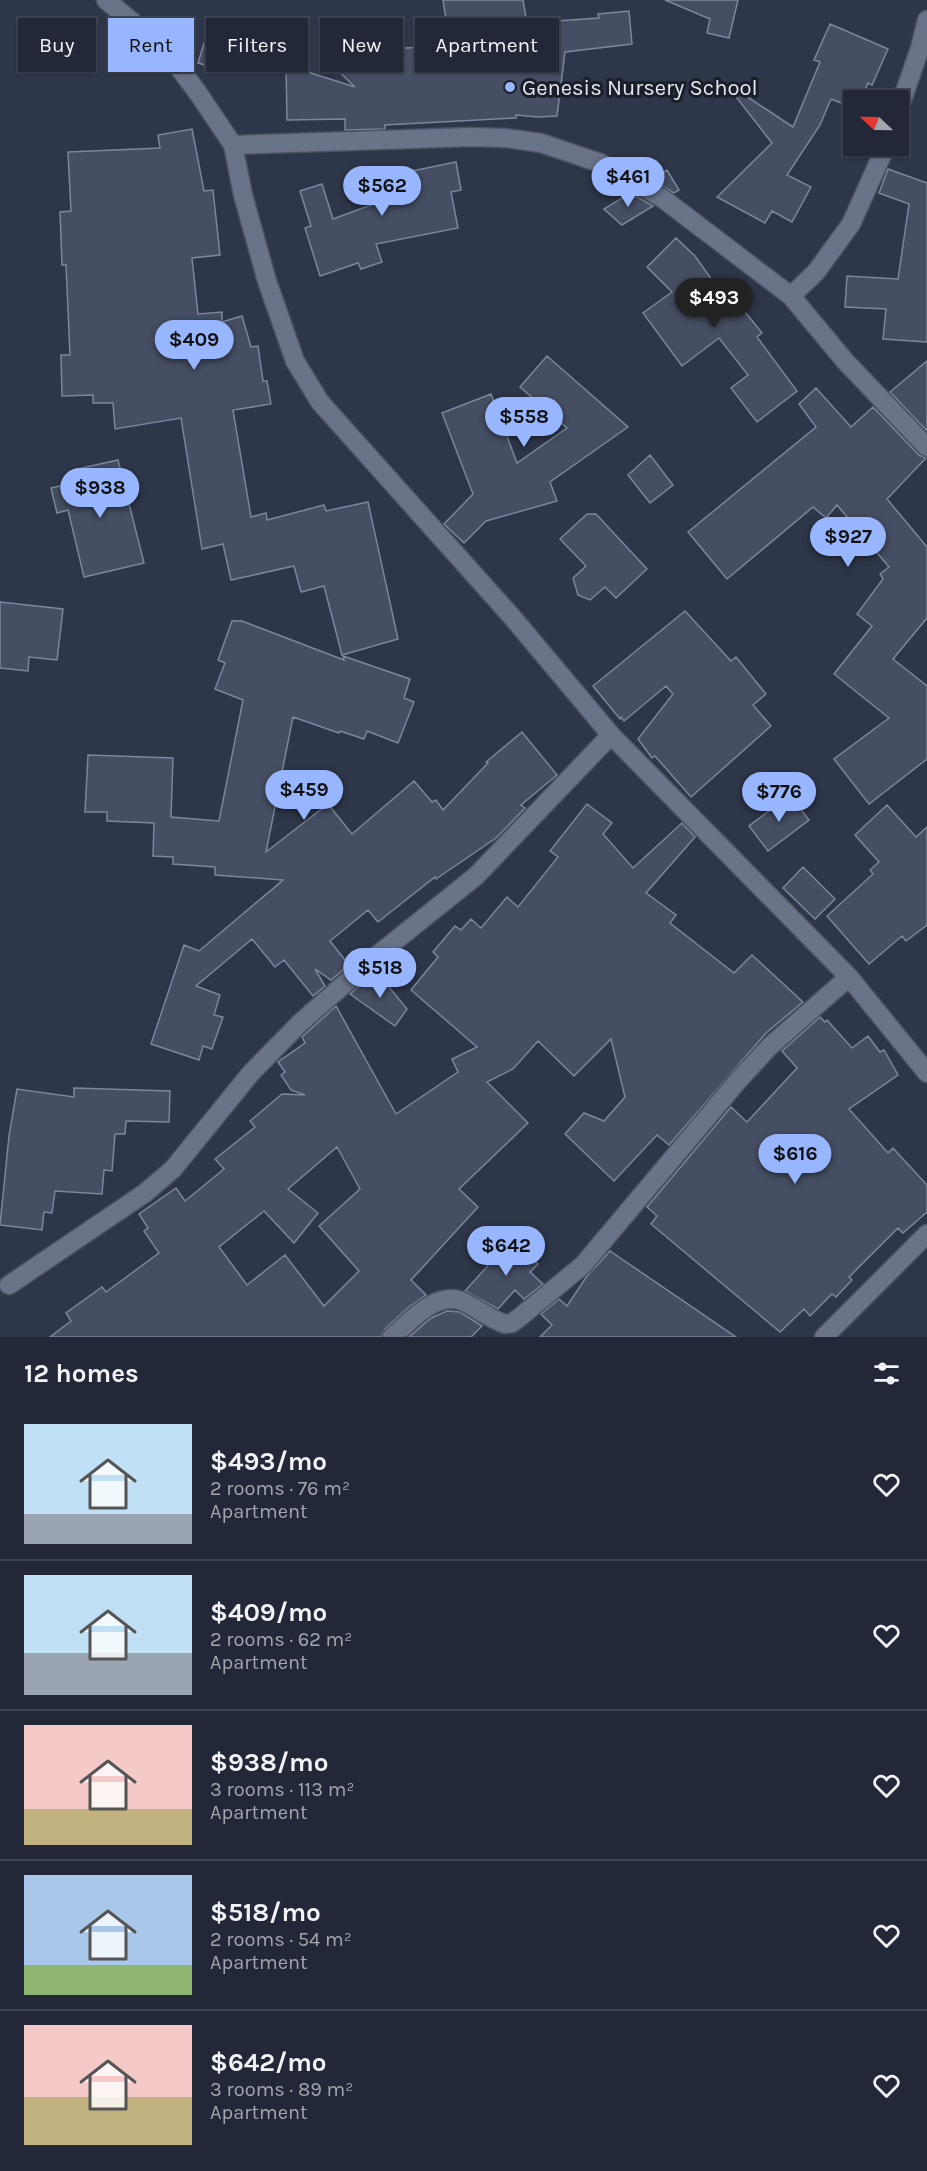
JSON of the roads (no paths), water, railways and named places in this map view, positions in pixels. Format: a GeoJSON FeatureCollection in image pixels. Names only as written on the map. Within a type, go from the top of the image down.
{"type":"FeatureCollection","features":[{"type":"Feature","properties":{"kind":"street"},"geometry":{"type":"LineString","coordinates":[[106,0],[165,49],[233,144],[243,195],[267,281],[295,361],[320,402],[513,618],[611,735],[849,977],[927,1073]]}},
{"type":"Feature","properties":{"kind":"street"},"geometry":{"type":"LineString","coordinates":[[906,90],[927,20]]}},
{"type":"Feature","properties":{"kind":"street"},"geometry":{"type":"LineString","coordinates":[[233,144],[506,138],[541,143],[600,163],[662,198],[791,296],[845,361],[927,447]]}},
{"type":"Feature","properties":{"kind":"street"},"geometry":{"type":"LineString","coordinates":[[791,296],[816,272],[850,224],[881,156]]}},
{"type":"Feature","properties":{"kind":"street"},"geometry":{"type":"LineString","coordinates":[[9,1284],[145,1193],[174,1169],[251,1073],[298,1024],[375,957],[476,876],[611,735]]}},
{"type":"Feature","properties":{"kind":"street"},"geometry":{"type":"LineString","coordinates":[[392,1337],[422,1310],[436,1302],[448,1299],[461,1300],[505,1324],[512,1323],[520,1317],[583,1265],[769,1047],[849,977]]}},
{"type":"Feature","properties":{"kind":"street"},"geometry":{"type":"LineString","coordinates":[[824,1337],[927,1234]]}},
{"type":"Feature","properties":{"kind":"place","name":"Genesis Nursery School"},"geometry":{"type":"Point","coordinates":[510,87]}}]}
